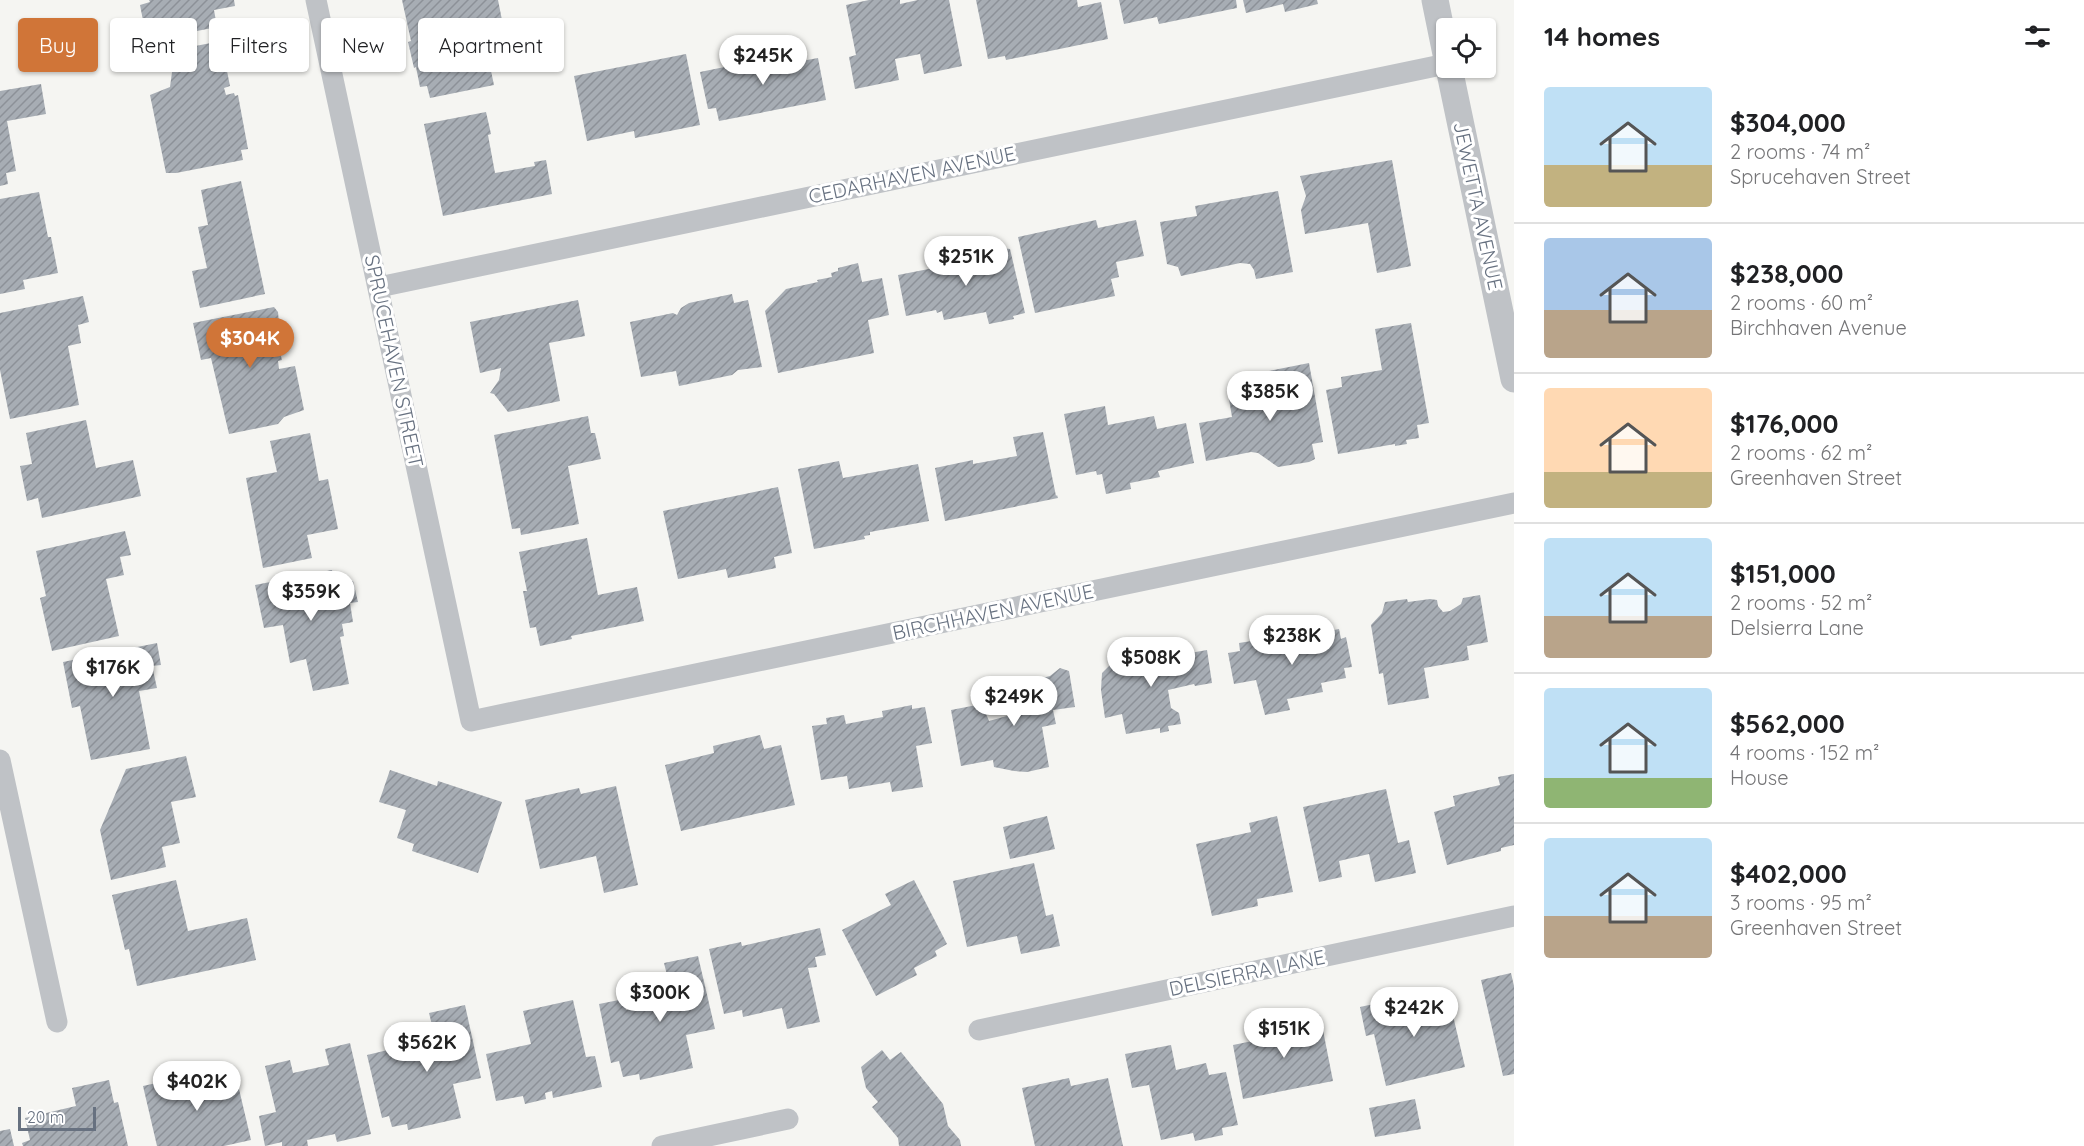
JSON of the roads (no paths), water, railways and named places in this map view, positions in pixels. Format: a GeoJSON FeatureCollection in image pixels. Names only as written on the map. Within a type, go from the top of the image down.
{"type":"FeatureCollection","features":[{"type":"Feature","properties":{"kind":"street","name":"SPRUCEHAVEN STREET"},"geometry":{"type":"LineString","coordinates":[[316,0],[471,721]]}},
{"type":"Feature","properties":{"kind":"street"},"geometry":{"type":"LineString","coordinates":[[1435,0],[1439,18]]}},
{"type":"Feature","properties":{"kind":"street","name":"CEDARHAVEN AVENUE"},"geometry":{"type":"LineString","coordinates":[[379,287],[1436,66]]}},
{"type":"Feature","properties":{"kind":"street","name":"JEWETTA AVENUE"},"geometry":{"type":"LineString","coordinates":[[1451,78],[1514,379]]}},
{"type":"Feature","properties":{"kind":"street","name":"BIRCHHAVEN AVENUE"},"geometry":{"type":"LineString","coordinates":[[471,721],[1514,503]]}},
{"type":"Feature","properties":{"kind":"street"},"geometry":{"type":"LineString","coordinates":[[0,760],[57,1022]]}},
{"type":"Feature","properties":{"kind":"street","name":"DELSIERRA LANE"},"geometry":{"type":"LineString","coordinates":[[979,1030],[1514,916]]}},
{"type":"Feature","properties":{"kind":"street"},"geometry":{"type":"LineString","coordinates":[[662,1146],[788,1119]]}}]}
